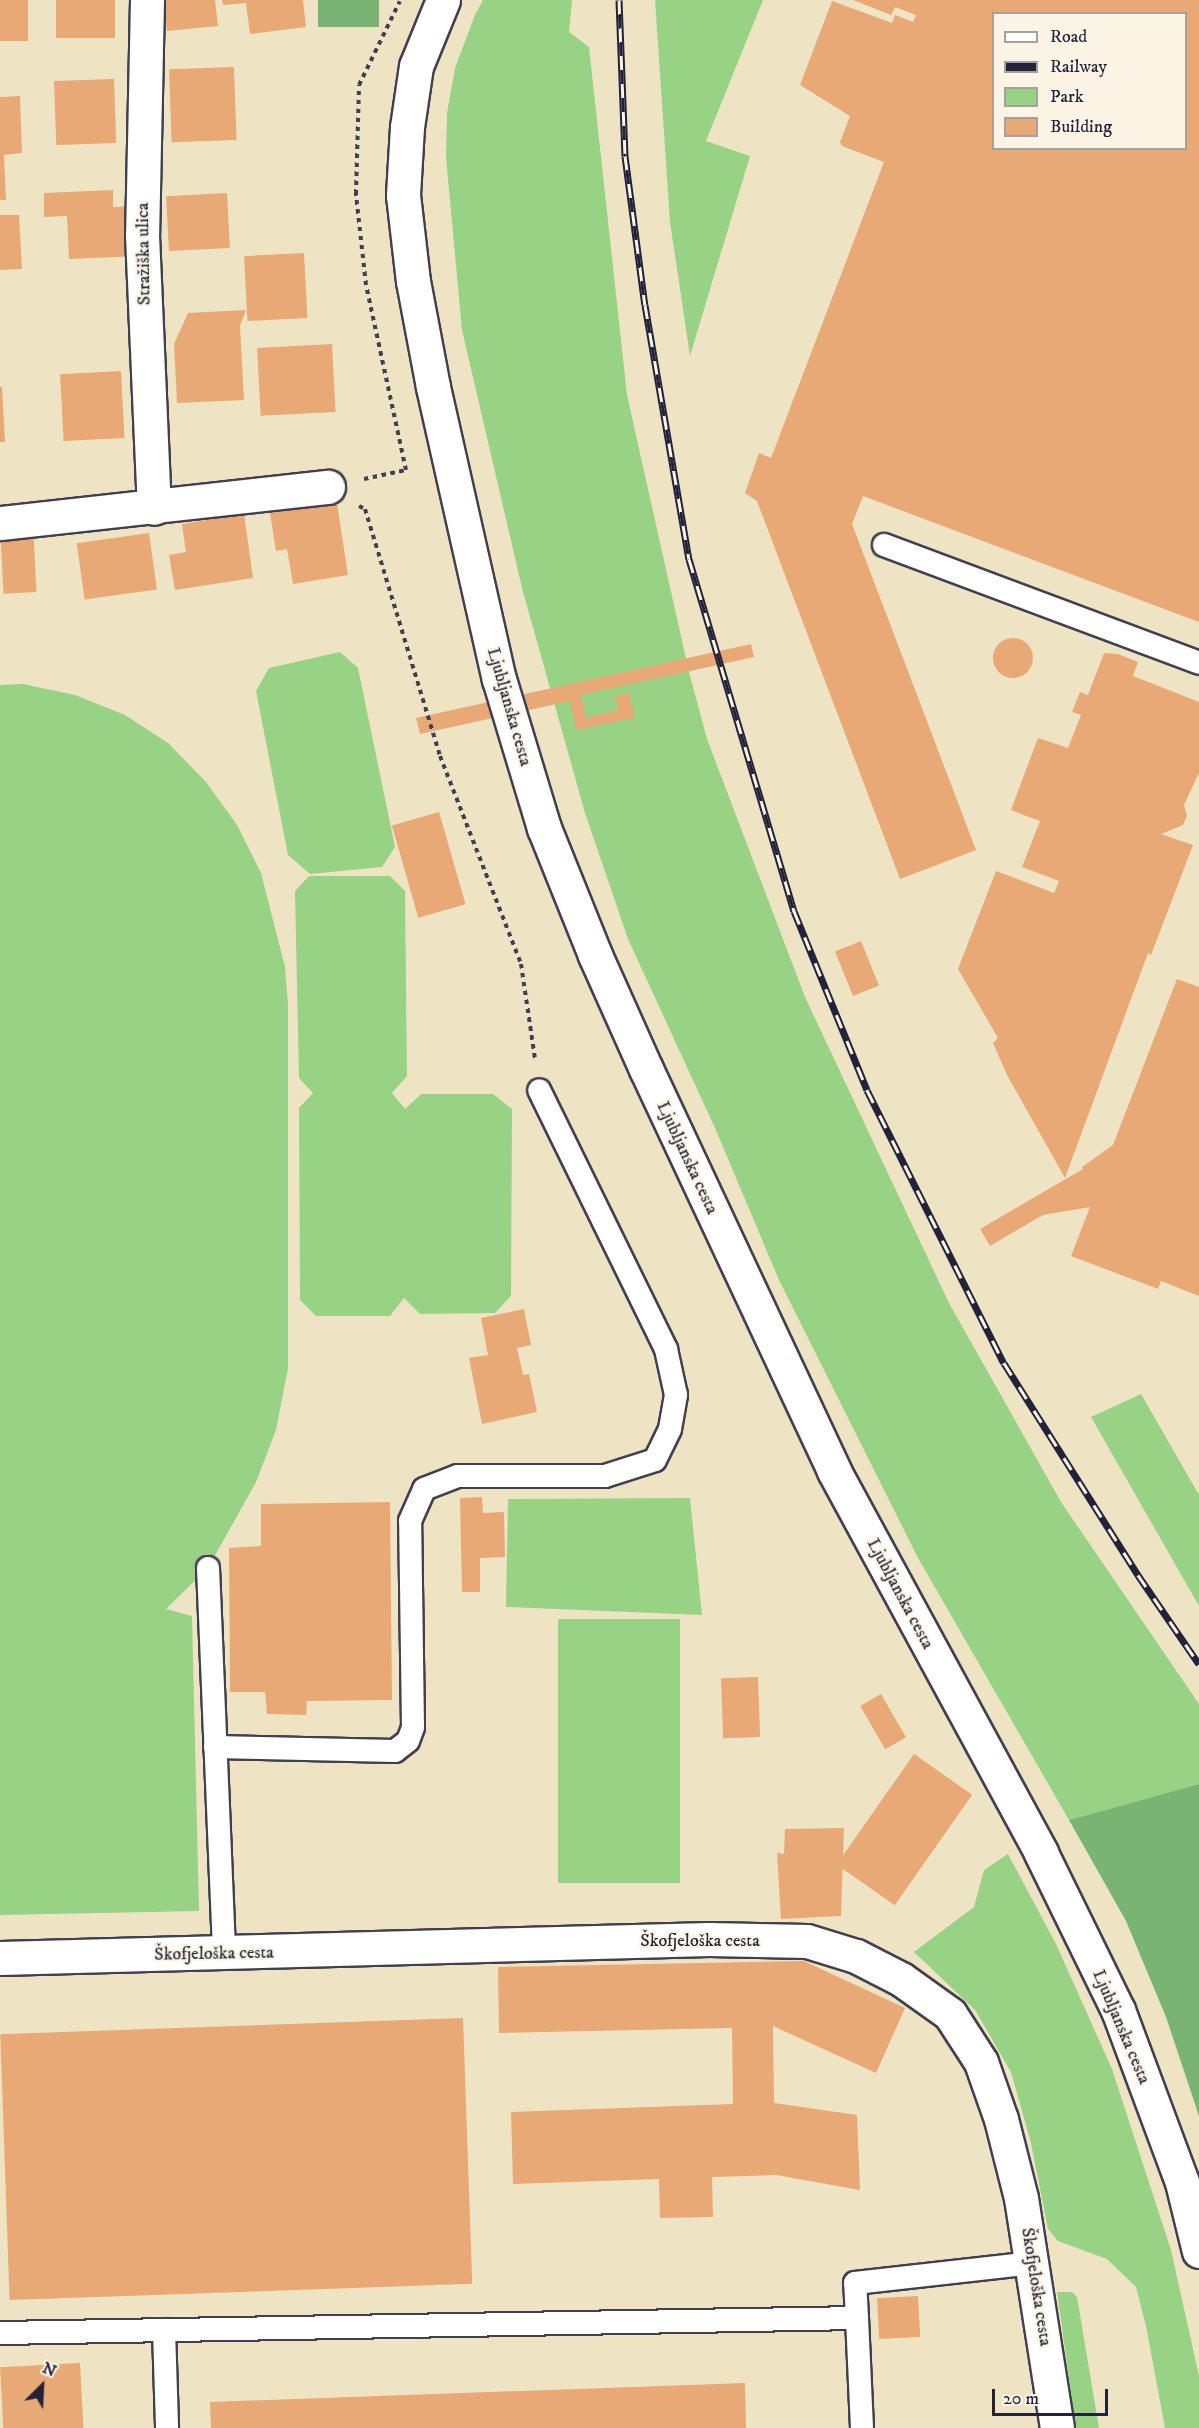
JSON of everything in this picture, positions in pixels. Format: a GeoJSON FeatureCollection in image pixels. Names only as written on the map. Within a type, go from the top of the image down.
{"type":"FeatureCollection","features":[{"type":"Feature","properties":{"kind":"main road","name":"Stražiška ulica"},"geometry":{"type":"LineString","coordinates":[[147,0],[142,235],[154,508]]}},
{"type":"Feature","properties":{"kind":"main road","name":"Ljubljanska cesta"},"geometry":{"type":"LineString","coordinates":[[443,0],[416,66],[407,128],[403,195],[411,270],[433,387],[499,679],[544,828],[595,955],[646,1069],[834,1471],[1041,1853],[1118,2010],[1182,2182],[1199,2251]]}},
{"type":"Feature","properties":{"kind":"main road"},"geometry":{"type":"LineString","coordinates":[[0,523],[154,508],[328,487]]}},
{"type":"Feature","properties":{"kind":"main road","name":"Škofjeloška cesta"},"geometry":{"type":"LineString","coordinates":[[0,1958],[224,1954],[709,1939],[807,1941],[856,1956],[902,1979],[950,2014],[981,2062],[1004,2130],[1022,2198],[1057,2428]]}},
{"type":"Feature","properties":{"kind":"lane"},"geometry":{"type":"LineString","coordinates":[[884,545],[1199,663]]}},
{"type":"Feature","properties":{"kind":"lane"},"geometry":{"type":"LineString","coordinates":[[214,1747],[395,1751],[408,1741],[413,1726],[410,1521],[424,1489],[458,1476],[605,1476],[655,1460],[670,1429],[676,1395],[666,1349],[539,1090]]}},
{"type":"Feature","properties":{"kind":"lane"},"geometry":{"type":"LineString","coordinates":[[208,1568],[224,1954]]}},
{"type":"Feature","properties":{"kind":"lane"},"geometry":{"type":"LineString","coordinates":[[862,2428],[855,2283],[1033,2263]]}},
{"type":"Feature","properties":{"kind":"lane"},"geometry":{"type":"LineString","coordinates":[[0,2333],[856,2318]]}},
{"type":"Feature","properties":{"kind":"lane"},"geometry":{"type":"LineString","coordinates":[[164,2330],[167,2428]]}},
{"type":"Feature","properties":{"kind":"path"},"geometry":{"type":"LineString","coordinates":[[328,487],[406,470],[366,285],[356,194],[359,85],[400,0]]}},
{"type":"Feature","properties":{"kind":"path"},"geometry":{"type":"LineString","coordinates":[[328,487],[365,509],[440,756],[521,964],[539,1090]]}},
{"type":"Feature","properties":{"kind":"green space"},"geometry":{"type":"Polygon","coordinates":[[[318,0],[379,0],[379,27],[318,27],[318,0]]]}},
{"type":"Feature","properties":{"kind":"green space"},"geometry":{"type":"Polygon","coordinates":[[[483,0],[572,0],[569,32],[589,47],[627,395],[689,672],[707,739],[805,997],[949,1303],[1061,1502],[1199,1704],[1199,1784],[1069,1820],[918,1558],[779,1280],[715,1128],[628,939],[585,813],[522,588],[462,330],[446,157],[447,113],[455,68],[483,0]]]}},
{"type":"Feature","properties":{"kind":"green space"},"geometry":{"type":"Polygon","coordinates":[[[655,0],[763,0],[706,141],[750,156],[690,356],[670,222],[655,0]]]}},
{"type":"Feature","properties":{"kind":"green space"},"geometry":{"type":"Polygon","coordinates":[[[340,652],[358,668],[395,847],[382,867],[310,874],[288,855],[256,691],[269,668],[340,652]]]}},
{"type":"Feature","properties":{"kind":"green space"},"geometry":{"type":"Polygon","coordinates":[[[23,684],[75,695],[125,715],[168,743],[206,782],[237,825],[261,873],[285,967],[288,1005],[288,1368],[276,1430],[256,1482],[208,1568],[166,1609],[192,1616],[199,1911],[0,1915],[0,685],[23,684]]]}},
{"type":"Feature","properties":{"kind":"green space"},"geometry":{"type":"Polygon","coordinates":[[[309,876],[390,876],[405,891],[407,1076],[392,1093],[405,1109],[421,1094],[493,1094],[512,1109],[511,1296],[495,1313],[420,1314],[404,1298],[390,1316],[316,1316],[300,1300],[299,1108],[313,1093],[299,1078],[295,891],[309,876]]]}},
{"type":"Feature","properties":{"kind":"green space"},"geometry":{"type":"Polygon","coordinates":[[[1141,1394],[1199,1495],[1199,1606],[1091,1417],[1141,1394]]]}},
{"type":"Feature","properties":{"kind":"green space"},"geometry":{"type":"Polygon","coordinates":[[[690,1498],[702,1615],[506,1607],[508,1499],[690,1498]]]}},
{"type":"Feature","properties":{"kind":"green space"},"geometry":{"type":"Polygon","coordinates":[[[558,1619],[680,1619],[680,1883],[558,1883],[558,1619]]]}},
{"type":"Feature","properties":{"kind":"green space"},"geometry":{"type":"Polygon","coordinates":[[[1199,1784],[1199,2116],[1166,2017],[1126,1921],[1069,1820],[1199,1784]]]}},
{"type":"Feature","properties":{"kind":"green space"},"geometry":{"type":"Polygon","coordinates":[[[1008,1854],[1056,1944],[1112,2069],[1171,2250],[1199,2376],[1199,2428],[1165,2428],[1146,2326],[1136,2287],[1107,2259],[1058,2241],[1048,2229],[1031,2143],[1011,2072],[975,2010],[914,1952],[974,1907],[984,1870],[1008,1854]]]}},
{"type":"Feature","properties":{"kind":"green space"},"geometry":{"type":"Polygon","coordinates":[[[1057,2292],[1072,2292],[1077,2297],[1099,2428],[1076,2428],[1057,2292]]]}},
{"type":"Feature","properties":{"kind":"building"},"geometry":{"type":"Polygon","coordinates":[[[0,0],[28,0],[28,41],[0,41],[0,0]]]}},
{"type":"Feature","properties":{"kind":"building"},"geometry":{"type":"Polygon","coordinates":[[[56,0],[115,0],[115,38],[56,38],[56,0]]]}},
{"type":"Feature","properties":{"kind":"building"},"geometry":{"type":"Polygon","coordinates":[[[164,0],[215,0],[218,26],[167,31],[164,0]]]}},
{"type":"Feature","properties":{"kind":"building"},"geometry":{"type":"Polygon","coordinates":[[[222,0],[303,0],[306,27],[250,34],[246,3],[223,5],[222,0]]]}},
{"type":"Feature","properties":{"kind":"building"},"geometry":{"type":"Polygon","coordinates":[[[853,0],[1199,0],[1199,622],[863,496],[852,524],[976,850],[900,879],[757,501],[745,493],[759,453],[771,458],[884,162],[842,146],[840,142],[850,116],[800,85],[832,1],[892,23],[895,15],[913,22],[916,15],[895,7],[891,15],[853,0]]]}},
{"type":"Feature","properties":{"kind":"building"},"geometry":{"type":"Polygon","coordinates":[[[234,67],[237,140],[172,142],[169,69],[234,67]]]}},
{"type":"Feature","properties":{"kind":"building"},"geometry":{"type":"Polygon","coordinates":[[[114,79],[116,143],[56,145],[54,81],[114,79]]]}},
{"type":"Feature","properties":{"kind":"building"},"geometry":{"type":"Polygon","coordinates":[[[20,96],[22,153],[4,155],[6,200],[0,200],[0,97],[20,96]]]}},
{"type":"Feature","properties":{"kind":"building"},"geometry":{"type":"Polygon","coordinates":[[[113,190],[113,207],[138,206],[140,256],[69,259],[67,216],[44,217],[44,193],[113,190]]]}},
{"type":"Feature","properties":{"kind":"building"},"geometry":{"type":"Polygon","coordinates":[[[227,193],[230,248],[169,251],[166,196],[227,193]]]}},
{"type":"Feature","properties":{"kind":"building"},"geometry":{"type":"Polygon","coordinates":[[[0,215],[19,215],[22,269],[0,270],[0,215]]]}},
{"type":"Feature","properties":{"kind":"building"},"geometry":{"type":"Polygon","coordinates":[[[304,253],[307,318],[247,321],[244,256],[304,253]]]}},
{"type":"Feature","properties":{"kind":"building"},"geometry":{"type":"Polygon","coordinates":[[[246,310],[240,326],[244,400],[177,403],[174,344],[188,313],[246,310]]]}},
{"type":"Feature","properties":{"kind":"building"},"geometry":{"type":"Polygon","coordinates":[[[332,344],[336,412],[261,416],[257,348],[332,344]]]}},
{"type":"Feature","properties":{"kind":"building"},"geometry":{"type":"Polygon","coordinates":[[[121,371],[125,438],[64,441],[60,374],[121,371]]]}},
{"type":"Feature","properties":{"kind":"building"},"geometry":{"type":"Polygon","coordinates":[[[0,387],[2,387],[5,442],[0,442],[0,387]]]}},
{"type":"Feature","properties":{"kind":"building"},"geometry":{"type":"Polygon","coordinates":[[[337,503],[348,575],[293,584],[287,549],[276,551],[270,513],[337,503]]]}},
{"type":"Feature","properties":{"kind":"building"},"geometry":{"type":"Polygon","coordinates":[[[244,514],[253,578],[175,590],[169,555],[186,552],[182,524],[244,514]]]}},
{"type":"Feature","properties":{"kind":"building"},"geometry":{"type":"Polygon","coordinates":[[[33,525],[37,592],[4,594],[0,527],[33,525]]]}},
{"type":"Feature","properties":{"kind":"building"},"geometry":{"type":"Polygon","coordinates":[[[149,533],[157,589],[85,600],[77,543],[149,533]]]}},
{"type":"Feature","properties":{"kind":"building"},"geometry":{"type":"Polygon","coordinates":[[[1013,638],[1021,639],[1027,644],[1032,650],[1032,666],[1027,672],[1021,677],[1013,678],[1005,677],[999,672],[994,666],[993,658],[994,650],[999,644],[1005,639],[1013,638]]]}},
{"type":"Feature","properties":{"kind":"building"},"geometry":{"type":"Polygon","coordinates":[[[751,644],[754,657],[581,695],[586,718],[618,710],[615,696],[629,693],[635,718],[576,730],[570,701],[420,734],[416,718],[751,644]]]}},
{"type":"Feature","properties":{"kind":"building"},"geometry":{"type":"Polygon","coordinates":[[[1104,653],[1118,654],[1138,662],[1133,676],[1199,702],[1199,773],[1184,805],[1187,816],[1183,825],[1161,834],[1193,845],[1151,955],[1148,953],[1065,1178],[1007,1075],[993,1043],[998,1038],[958,969],[996,871],[1054,893],[1059,881],[1022,867],[1040,821],[1011,810],[1038,738],[1068,748],[1081,715],[1072,712],[1080,692],[1088,695],[1104,653]]]}},
{"type":"Feature","properties":{"kind":"building"},"geometry":{"type":"Polygon","coordinates":[[[439,812],[465,904],[418,918],[392,826],[439,812]]]}},
{"type":"Feature","properties":{"kind":"building"},"geometry":{"type":"Polygon","coordinates":[[[861,941],[879,986],[853,996],[835,951],[861,941]]]}},
{"type":"Feature","properties":{"kind":"building"},"geometry":{"type":"Polygon","coordinates":[[[1177,979],[1199,987],[1199,1296],[1161,1281],[1158,1289],[1071,1256],[1090,1207],[1043,1215],[990,1246],[980,1229],[1083,1169],[1082,1167],[1113,1145],[1177,979]]]}},
{"type":"Feature","properties":{"kind":"building"},"geometry":{"type":"Polygon","coordinates":[[[524,1309],[531,1345],[517,1348],[523,1375],[529,1374],[537,1412],[482,1424],[469,1358],[488,1355],[481,1318],[524,1309]]]}},
{"type":"Feature","properties":{"kind":"building"},"geometry":{"type":"Polygon","coordinates":[[[482,1497],[483,1513],[504,1512],[505,1557],[480,1558],[480,1592],[462,1592],[460,1498],[482,1497]]]}},
{"type":"Feature","properties":{"kind":"building"},"geometry":{"type":"Polygon","coordinates":[[[390,1502],[392,1700],[307,1701],[306,1715],[267,1714],[265,1692],[230,1692],[229,1548],[261,1546],[261,1504],[390,1502]]]}},
{"type":"Feature","properties":{"kind":"building"},"geometry":{"type":"Polygon","coordinates":[[[758,1677],[760,1737],[723,1738],[721,1678],[758,1677]]]}},
{"type":"Feature","properties":{"kind":"building"},"geometry":{"type":"Polygon","coordinates":[[[881,1694],[906,1737],[885,1749],[860,1706],[881,1694]]]}},
{"type":"Feature","properties":{"kind":"building"},"geometry":{"type":"Polygon","coordinates":[[[914,1754],[972,1795],[895,1905],[837,1865],[914,1754]]]}},
{"type":"Feature","properties":{"kind":"building"},"geometry":{"type":"Polygon","coordinates":[[[844,1828],[841,1916],[781,1919],[777,1853],[784,1854],[785,1829],[844,1828]]]}},
{"type":"Feature","properties":{"kind":"building"},"geometry":{"type":"Polygon","coordinates":[[[804,1961],[905,2008],[876,2073],[773,2026],[774,2103],[857,2115],[860,2190],[776,2175],[712,2177],[713,2217],[660,2218],[659,2179],[513,2184],[511,2112],[733,2104],[732,2028],[499,2033],[498,1967],[804,1961]]]}},
{"type":"Feature","properties":{"kind":"building"},"geometry":{"type":"Polygon","coordinates":[[[463,2018],[472,2284],[10,2300],[0,2034],[463,2018]]]}},
{"type":"Feature","properties":{"kind":"building"},"geometry":{"type":"Polygon","coordinates":[[[918,2296],[920,2337],[879,2339],[877,2298],[918,2296]]]}},
{"type":"Feature","properties":{"kind":"building"},"geometry":{"type":"Polygon","coordinates":[[[80,2363],[83,2428],[3,2428],[0,2367],[80,2363]]]}},
{"type":"Feature","properties":{"kind":"building"},"geometry":{"type":"Polygon","coordinates":[[[745,2383],[746,2428],[211,2428],[210,2402],[745,2383]]]}},
{"type":"Feature","properties":{"kind":"railway"},"geometry":{"type":"LineString","coordinates":[[619,0],[625,156],[645,305],[689,559],[794,911],[867,1090],[1004,1363],[1138,1575],[1199,1664]]}}]}
